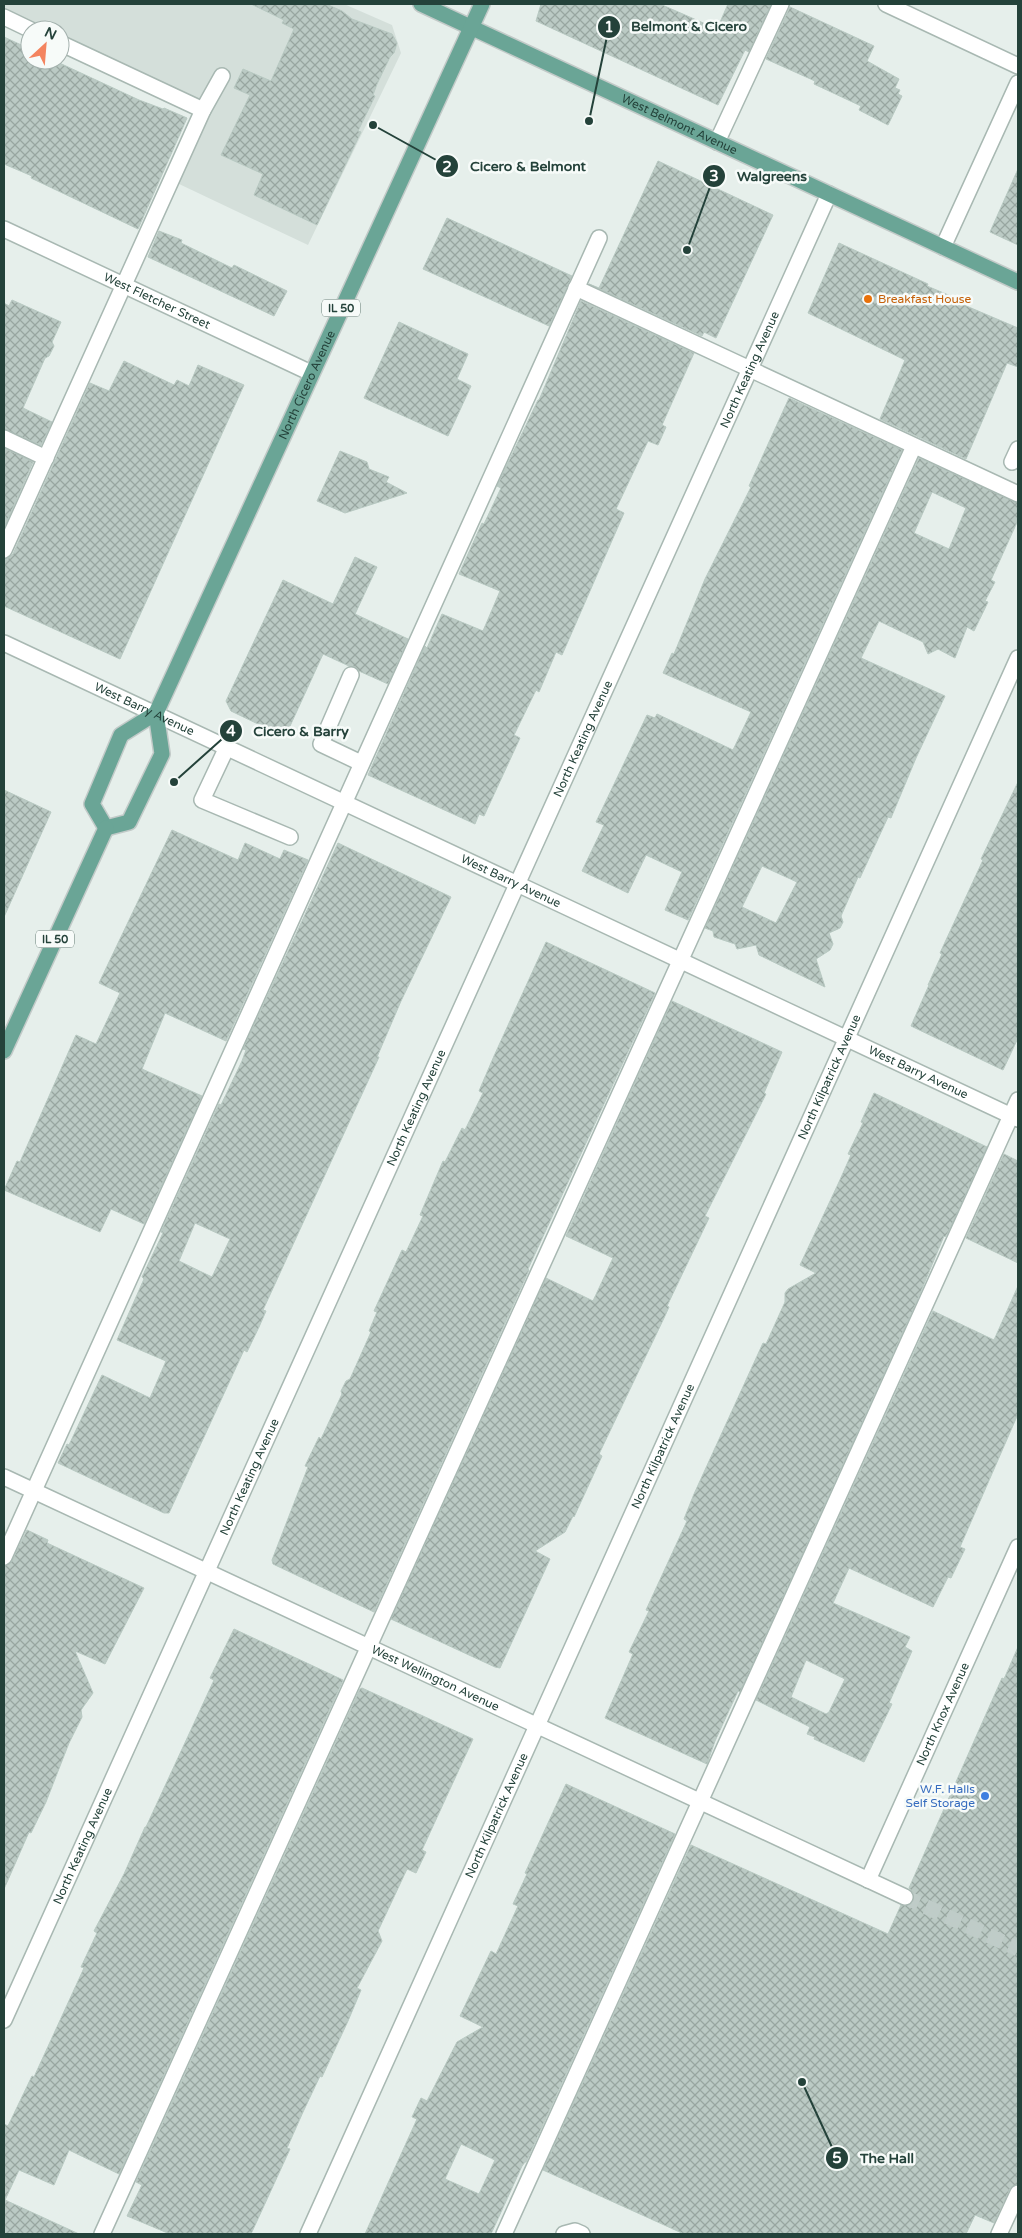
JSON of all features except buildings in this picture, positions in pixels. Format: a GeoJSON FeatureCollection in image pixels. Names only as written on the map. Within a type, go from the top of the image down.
{"type":"FeatureCollection","features":[{"type":"Feature","properties":{"kind":"main road","name":"West Belmont Avenue"},"geometry":{"type":"LineString","coordinates":[[421,4],[1018,282]]}},
{"type":"Feature","properties":{"kind":"main road","name":"North Cicero Avenue"},"geometry":{"type":"LineString","coordinates":[[156,713],[311,372],[482,4]]}},
{"type":"Feature","properties":{"kind":"main road"},"geometry":{"type":"LineString","coordinates":[[156,713],[162,754],[129,822],[106,828],[92,804],[121,735],[156,713]]}},
{"type":"Feature","properties":{"kind":"main road","name":"IL 50"},"geometry":{"type":"LineString","coordinates":[[4,1051],[106,828]]}},
{"type":"Feature","properties":{"kind":"street"},"geometry":{"type":"LineString","coordinates":[[717,142],[781,4]]}},
{"type":"Feature","properties":{"kind":"street"},"geometry":{"type":"LineString","coordinates":[[886,4],[1018,66]]}},
{"type":"Feature","properties":{"kind":"street"},"geometry":{"type":"LineString","coordinates":[[4,17],[20,25]]}},
{"type":"Feature","properties":{"kind":"street"},"geometry":{"type":"LineString","coordinates":[[70,48],[203,110]]}},
{"type":"Feature","properties":{"kind":"street"},"geometry":{"type":"LineString","coordinates":[[4,550],[203,110],[222,76]]}},
{"type":"Feature","properties":{"kind":"street"},"geometry":{"type":"LineString","coordinates":[[943,247],[1018,84]]}},
{"type":"Feature","properties":{"kind":"street","name":"North Keating Avenue"},"geometry":{"type":"LineString","coordinates":[[4,2020],[828,194]]}},
{"type":"Feature","properties":{"kind":"street","name":"West Fletcher Street"},"geometry":{"type":"LineString","coordinates":[[4,229],[311,372]]}},
{"type":"Feature","properties":{"kind":"street"},"geometry":{"type":"LineString","coordinates":[[4,1557],[343,801],[599,238]]}},
{"type":"Feature","properties":{"kind":"street"},"geometry":{"type":"LineString","coordinates":[[576,288],[1018,494]]}},
{"type":"Feature","properties":{"kind":"street"},"geometry":{"type":"LineString","coordinates":[[4,438],[46,458]]}},
{"type":"Feature","properties":{"kind":"street"},"geometry":{"type":"LineString","coordinates":[[102,2234],[370,1648],[914,446]]}},
{"type":"Feature","properties":{"kind":"street","name":"West Barry Avenue"},"geometry":{"type":"LineString","coordinates":[[4,643],[1015,1117]]}},
{"type":"Feature","properties":{"kind":"street","name":"North Kilpatrick Avenue"},"geometry":{"type":"LineString","coordinates":[[308,2234],[1018,658]]}},
{"type":"Feature","properties":{"kind":"street"},"geometry":{"type":"LineString","coordinates":[[351,675],[321,744],[361,763]]}},
{"type":"Feature","properties":{"kind":"street"},"geometry":{"type":"LineString","coordinates":[[227,747],[202,800],[290,838]]}},
{"type":"Feature","properties":{"kind":"street"},"geometry":{"type":"LineString","coordinates":[[504,2234],[700,1801],[1015,1117],[1018,1100]]}},
{"type":"Feature","properties":{"kind":"street","name":"West Wellington Avenue"},"geometry":{"type":"LineString","coordinates":[[4,1477],[905,1897]]}},
{"type":"Feature","properties":{"kind":"street","name":"North Knox Avenue"},"geometry":{"type":"LineString","coordinates":[[868,1880],[1018,1547]]}},
{"type":"Feature","properties":{"kind":"street"},"geometry":{"type":"LineString","coordinates":[[999,2234],[1018,2193]]}},
{"type":"Feature","properties":{"kind":"street"},"geometry":{"type":"LineString","coordinates":[[564,2234],[575,2231],[582,2234]]}},
{"type":"Feature","properties":{"kind":"shaded area"},"geometry":{"type":"Polygon","coordinates":[[[4,4],[344,4],[392,25],[401,53],[308,245],[177,183],[211,110],[70,44],[70,20],[20,21],[4,13],[4,4]]]}},
{"type":"Feature","properties":{"kind":"tunnel"},"geometry":{"type":"LineString","coordinates":[[905,1897],[1018,1949]]}},
{"type":"Feature","properties":{"kind":"place","name":"Belmont & Cicero"},"geometry":{"type":"Point","coordinates":[589,121]}},
{"type":"Feature","properties":{"kind":"place","name":"Cicero & Belmont"},"geometry":{"type":"Point","coordinates":[373,125]}},
{"type":"Feature","properties":{"kind":"place","name":"Walgreens"},"geometry":{"type":"Point","coordinates":[687,250]}},
{"type":"Feature","properties":{"kind":"place","name":"Breakfast House"},"geometry":{"type":"Point","coordinates":[868,299]}},
{"type":"Feature","properties":{"kind":"place","name":"Cicero & Barry"},"geometry":{"type":"Point","coordinates":[174,782]}},
{"type":"Feature","properties":{"kind":"place","name":"W.F. Halls Self Storage"},"geometry":{"type":"Point","coordinates":[985,1796]}},
{"type":"Feature","properties":{"kind":"place","name":"The Hall"},"geometry":{"type":"Point","coordinates":[802,2082]}}]}
